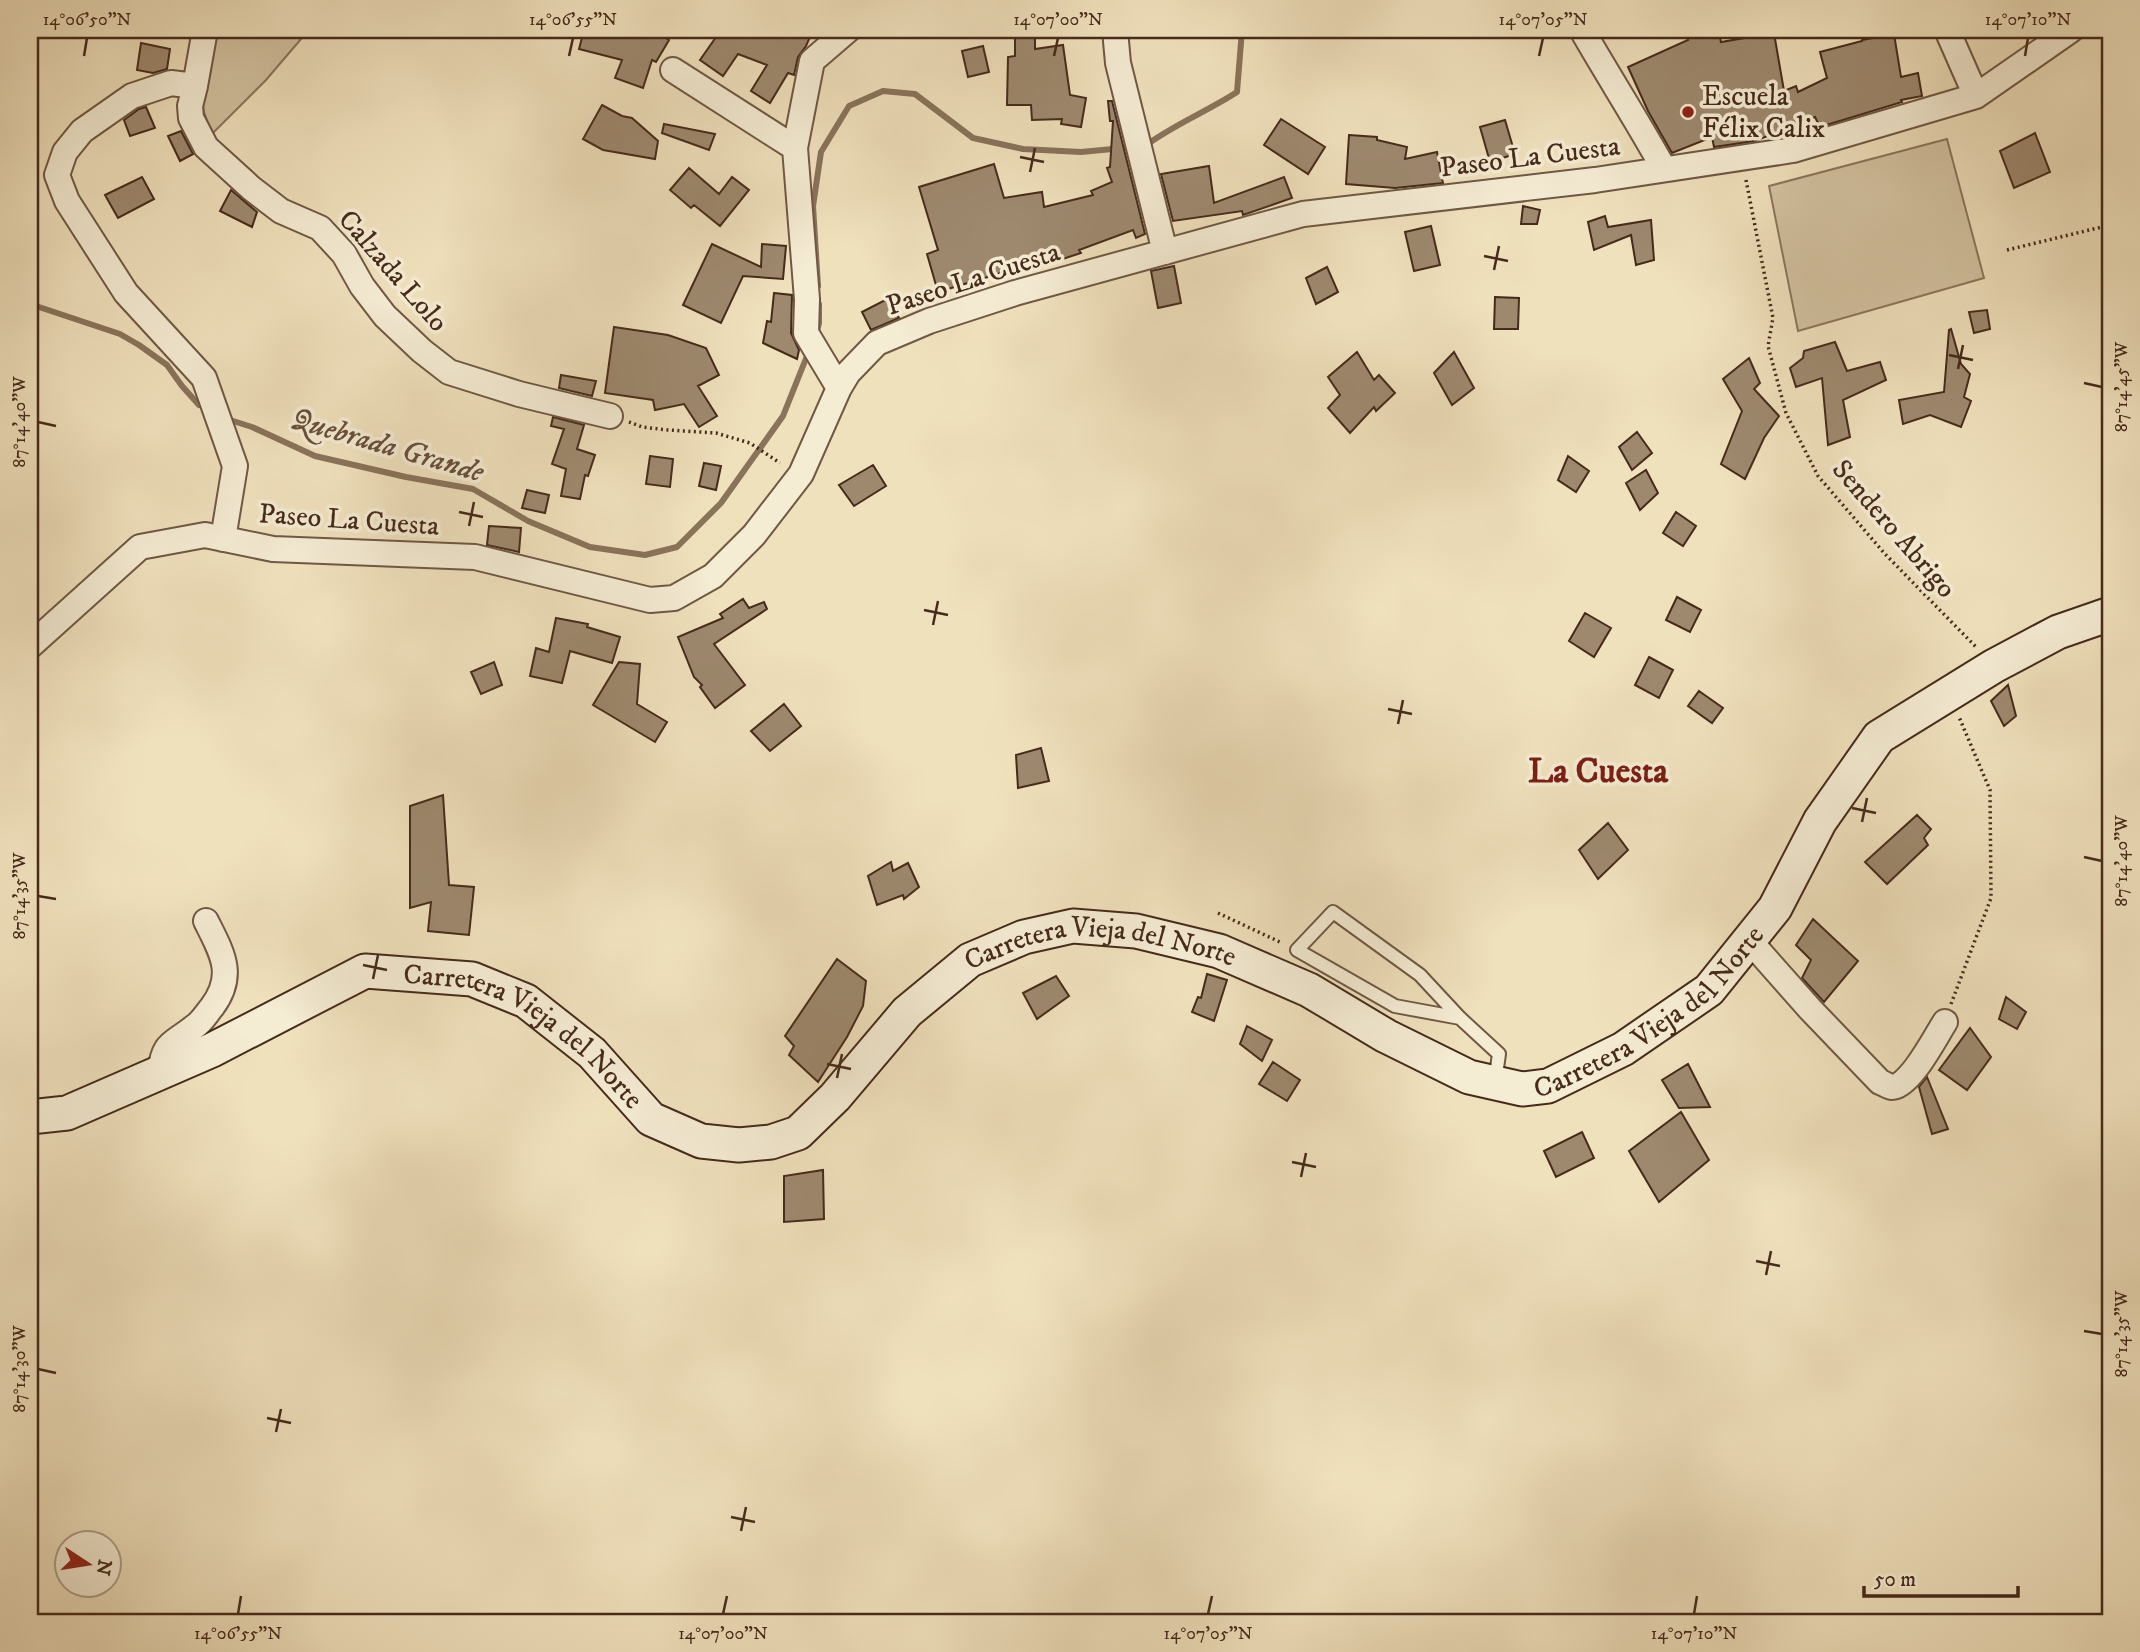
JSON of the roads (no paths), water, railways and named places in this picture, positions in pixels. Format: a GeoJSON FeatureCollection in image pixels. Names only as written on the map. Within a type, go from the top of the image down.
{"type":"FeatureCollection","features":[{"type":"Feature","properties":{"kind":"street","name":"Calzada Lolo"},"geometry":{"type":"LineString","coordinates":[[205,30],[190,106],[191,118],[206,147],[281,211],[320,228],[344,254],[362,286],[385,316],[449,372],[519,394],[610,416]]}},
{"type":"Feature","properties":{"kind":"street"},"geometry":{"type":"LineString","coordinates":[[839,388],[806,333],[807,299],[795,148],[812,61],[848,30]]}},
{"type":"Feature","properties":{"kind":"street"},"geometry":{"type":"LineString","coordinates":[[1115,30],[1118,63],[1165,252]]}},
{"type":"Feature","properties":{"kind":"street"},"geometry":{"type":"LineString","coordinates":[[1582,30],[1611,81],[1637,119],[1664,169]]}},
{"type":"Feature","properties":{"kind":"street"},"geometry":{"type":"LineString","coordinates":[[1947,30],[1976,96]]}},
{"type":"Feature","properties":{"kind":"street","name":"Paseo La Cuesta"},"geometry":{"type":"LineString","coordinates":[[30,646],[140,547],[205,535],[273,549],[475,557],[650,600],[674,598],[713,576],[754,535],[801,474],[848,373],[877,343],[929,321],[1015,293],[1303,214],[1595,180],[1793,150],[1976,96],[2071,30]]}},
{"type":"Feature","properties":{"kind":"street"},"geometry":{"type":"LineString","coordinates":[[673,70],[795,148]]}},
{"type":"Feature","properties":{"kind":"street"},"geometry":{"type":"LineString","coordinates":[[195,86],[171,83],[132,96],[82,131],[65,152],[57,175],[67,201],[126,293],[204,378],[235,466],[223,539]]}},
{"type":"Feature","properties":{"kind":"street","name":"Carretera Vieja del Norte"},"geometry":{"type":"LineString","coordinates":[[30,1117],[67,1113],[212,1050],[365,971],[472,979],[526,1001],[592,1053],[651,1119],[701,1141],[739,1145],[771,1142],[798,1133],[835,1097],[907,1012],[970,960],[1024,937],[1073,926],[1136,931],[1219,951],[1309,990],[1386,1036],[1469,1077],[1522,1089],[1548,1086],[1623,1049],[1709,990],[1775,908],[1820,821],[1879,737],[1994,666],[2058,632],[2110,614]]}},
{"type":"Feature","properties":{"kind":"street"},"geometry":{"type":"LineString","coordinates":[[160,1072],[163,1053],[174,1040],[200,1023],[221,995],[227,969],[206,921]]}},
{"type":"Feature","properties":{"kind":"street"},"geometry":{"type":"LineString","coordinates":[[1749,940],[1880,1082],[1890,1087],[1899,1085],[1916,1069],[1945,1022]]}},
{"type":"Feature","properties":{"kind":"lane"},"geometry":{"type":"LineString","coordinates":[[1460,1018],[1395,1006],[1297,950],[1333,912],[1420,975],[1460,1018],[1499,1054],[1495,1083]]}},
{"type":"Feature","properties":{"kind":"waterway","name":"Quebrada Grande"},"geometry":{"type":"LineString","coordinates":[[1145,146],[1237,92],[1242,30]]}},
{"type":"Feature","properties":{"kind":"waterway","name":"Quebrada Grande"},"geometry":{"type":"LineString","coordinates":[[818,286],[813,206],[821,152],[849,106],[883,91],[915,94],[973,138],[1023,149],[1081,152],[1134,147]]}},
{"type":"Feature","properties":{"kind":"waterway","name":"Quebrada Grande"},"geometry":{"type":"LineString","coordinates":[[30,304],[120,334],[139,345],[167,365],[199,405]]}},
{"type":"Feature","properties":{"kind":"waterway","name":"Quebrada Grande"},"geometry":{"type":"LineString","coordinates":[[817,331],[819,304]]}},
{"type":"Feature","properties":{"kind":"waterway","name":"Quebrada Grande"},"geometry":{"type":"LineString","coordinates":[[230,420],[252,427],[315,456],[473,489],[528,521],[590,547],[645,555],[677,547],[721,503],[783,416],[809,351]]}},
{"type":"Feature","properties":{"kind":"place","name":"Escuela Félix Calix"},"geometry":{"type":"Point","coordinates":[1688,112]}},
{"type":"Feature","properties":{"kind":"district","name":"La Cuesta"},"geometry":{"type":"Point","coordinates":[1598,772]}}]}
